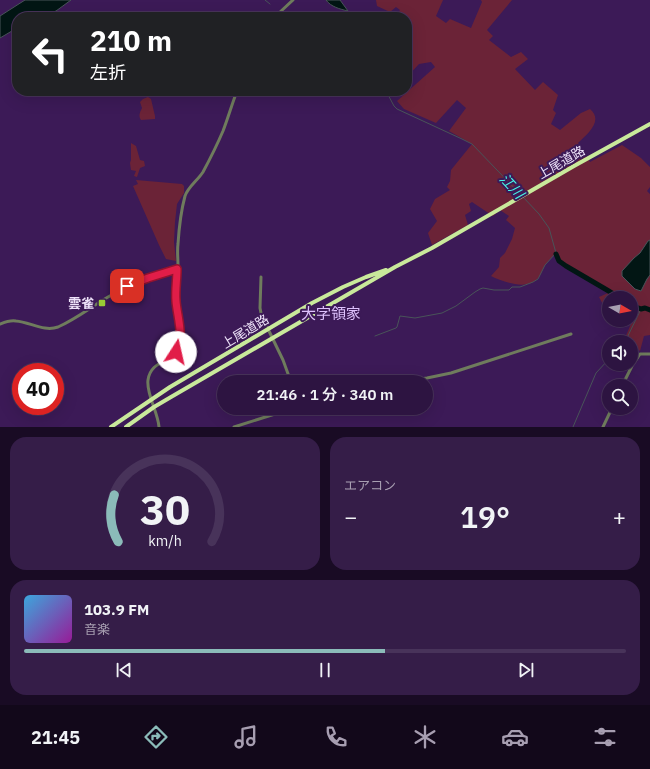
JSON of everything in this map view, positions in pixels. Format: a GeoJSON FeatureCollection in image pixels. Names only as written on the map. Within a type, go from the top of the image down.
{"type":"FeatureCollection","features":[{"type":"Feature","properties":{"kind":"highway","name":"上尾道路"},"geometry":{"type":"LineString","coordinates":[[126,427],[154,408],[272,338],[650,123]]}},
{"type":"Feature","properties":{"kind":"highway","name":"上尾道路"},"geometry":{"type":"LineString","coordinates":[[111,427],[170,387],[312,303],[366,277],[395,267]]}},
{"type":"Feature","properties":{"kind":"street"},"geometry":{"type":"LineString","coordinates":[[280,12],[293,0]]}},
{"type":"Feature","properties":{"kind":"street"},"geometry":{"type":"LineString","coordinates":[[158,427],[158,418],[154,408],[148,379],[151,371],[157,364],[172,356],[178,350],[180,345],[175,299],[178,234],[186,194],[202,173],[223,130],[234,96]]}},
{"type":"Feature","properties":{"kind":"street"},"geometry":{"type":"LineString","coordinates":[[0,324],[10,321],[17,321],[48,329],[58,328],[108,297],[137,282],[177,269]]}},
{"type":"Feature","properties":{"kind":"street"},"geometry":{"type":"LineString","coordinates":[[261,277],[260,308],[263,320],[289,375]]}},
{"type":"Feature","properties":{"kind":"street"},"geometry":{"type":"LineString","coordinates":[[433,377],[451,373],[571,334]]}},
{"type":"Feature","properties":{"kind":"street"},"geometry":{"type":"LineString","coordinates":[[626,379],[640,354],[650,354]]}},
{"type":"Feature","properties":{"kind":"street"},"geometry":{"type":"LineString","coordinates":[[234,427],[272,415]]}},
{"type":"Feature","properties":{"kind":"street"},"geometry":{"type":"LineString","coordinates":[[603,427],[609,415]]}},
{"type":"Feature","properties":{"kind":"shaded area"},"geometry":{"type":"Polygon","coordinates":[[[25,0],[71,0],[53,12],[12,12],[12,31],[0,38],[0,16],[25,0]]]}},
{"type":"Feature","properties":{"kind":"shaded area"},"geometry":{"type":"Polygon","coordinates":[[[326,0],[340,0],[348,11],[333,6],[326,0]]]}},
{"type":"Feature","properties":{"kind":"shaded area"},"geometry":{"type":"Polygon","coordinates":[[[376,0],[443,0],[436,16],[446,23],[450,19],[471,28],[482,2],[481,0],[512,0],[487,30],[493,36],[489,40],[511,57],[521,52],[528,59],[515,69],[535,90],[543,82],[558,95],[553,110],[556,113],[551,124],[560,130],[581,113],[590,109],[594,114],[595,123],[578,143],[590,162],[622,145],[641,158],[650,167],[650,187],[647,191],[650,194],[650,335],[644,336],[640,351],[638,349],[638,335],[626,335],[630,327],[638,327],[638,291],[607,291],[566,266],[558,259],[556,253],[545,265],[541,274],[534,282],[522,285],[502,281],[491,276],[499,267],[500,258],[505,253],[512,239],[515,228],[506,220],[509,216],[500,210],[493,216],[472,202],[469,204],[471,211],[465,215],[468,225],[432,245],[428,233],[437,221],[430,209],[435,199],[450,190],[447,187],[450,181],[451,170],[472,144],[449,131],[466,108],[457,100],[436,123],[404,109],[397,101],[403,96],[412,96],[412,88],[435,67],[431,62],[419,64],[412,72],[412,12],[399,12],[400,10],[396,7],[390,12],[377,6],[376,0]]]}},
{"type":"Feature","properties":{"kind":"shaded area"},"geometry":{"type":"Polygon","coordinates":[[[148,97],[151,99],[155,119],[141,120],[139,116],[142,108],[140,102],[148,97]]]}},
{"type":"Feature","properties":{"kind":"shaded area"},"geometry":{"type":"Polygon","coordinates":[[[131,143],[136,146],[140,160],[144,161],[145,166],[140,168],[137,177],[134,176],[136,171],[131,170],[131,143]]]}},
{"type":"Feature","properties":{"kind":"shaded area"},"geometry":{"type":"Polygon","coordinates":[[[136,180],[182,184],[184,186],[184,193],[177,204],[175,222],[174,242],[176,261],[166,259],[159,245],[133,186],[138,184],[136,180]]]}},
{"type":"Feature","properties":{"kind":"shaded area"},"geometry":{"type":"Polygon","coordinates":[[[650,240],[650,275],[641,291],[635,289],[622,276],[622,271],[640,253],[650,240]]]}},
{"type":"Feature","properties":{"kind":"shaded area"},"geometry":{"type":"Polygon","coordinates":[[[602,296],[602,303],[599,297],[602,296]]]}},
{"type":"Feature","properties":{"kind":"waterway","name":"江川"},"geometry":{"type":"LineString","coordinates":[[265,0],[270,4]]}},
{"type":"Feature","properties":{"kind":"waterway","name":"江川"},"geometry":{"type":"LineString","coordinates":[[389,96],[397,109],[472,144],[521,195]]}},
{"type":"Feature","properties":{"kind":"waterway"},"geometry":{"type":"LineString","coordinates":[[375,336],[396,328],[400,316],[415,318],[442,313],[456,306],[480,289],[509,290],[512,287],[520,287],[538,279],[545,265],[556,253],[549,228],[539,214],[523,197]]}},
{"type":"Feature","properties":{"kind":"waterway","name":"江川"},"geometry":{"type":"LineString","coordinates":[[556,254],[559,261],[566,266],[608,291]]}},
{"type":"Feature","properties":{"kind":"waterway","name":"江川"},"geometry":{"type":"LineString","coordinates":[[638,308],[650,310]]}},
{"type":"Feature","properties":{"kind":"waterway"},"geometry":{"type":"LineString","coordinates":[[628,335],[641,309]]}},
{"type":"Feature","properties":{"kind":"waterway"},"geometry":{"type":"LineString","coordinates":[[573,427],[596,373],[602,367]]}},
{"type":"Feature","properties":{"kind":"place","name":"雲雀"},"geometry":{"type":"Point","coordinates":[102,303]}},
{"type":"Feature","properties":{"kind":"district","name":"大字領家"},"geometry":{"type":"Point","coordinates":[331,314]}},
{"type":"Feature","properties":{"kind":"route"},"geometry":{"type":"LineString","coordinates":[[127,286],[177,269],[175,299],[180,345],[176,352]]}}]}
